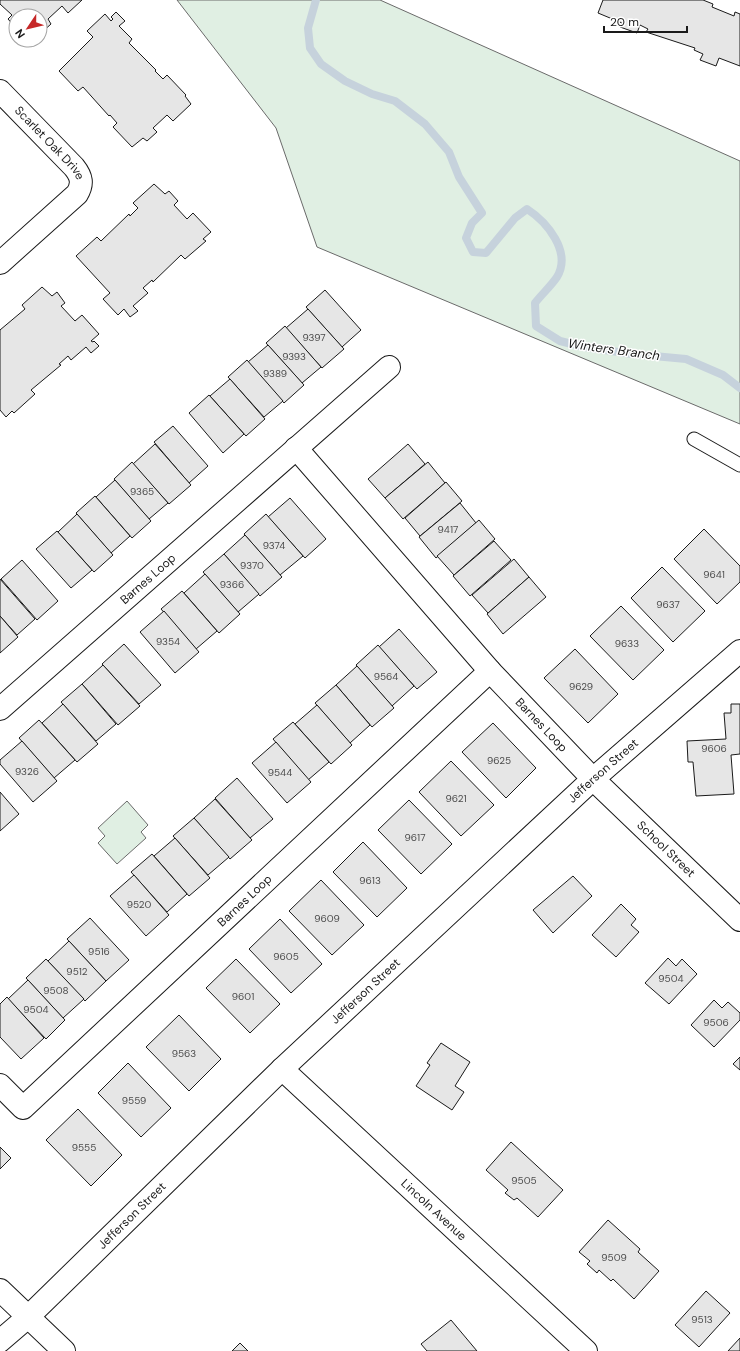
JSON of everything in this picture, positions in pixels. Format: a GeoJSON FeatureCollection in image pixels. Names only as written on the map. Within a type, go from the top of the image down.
{"type":"FeatureCollection","features":[{"type":"Feature","properties":{"kind":"street","name":"Scarlet Oak Drive"},"geometry":{"type":"LineString","coordinates":[[0,91],[74,167],[79,173],[81,182],[77,194],[0,263]]}},
{"type":"Feature","properties":{"kind":"street","name":"Barnes Loop"},"geometry":{"type":"LineString","coordinates":[[0,708],[389,367]]}},
{"type":"Feature","properties":{"kind":"street","name":"Barnes Loop"},"geometry":{"type":"LineString","coordinates":[[296,448],[490,671],[593,779]]}},
{"type":"Feature","properties":{"kind":"street","name":"Jefferson Street"},"geometry":{"type":"LineString","coordinates":[[0,1341],[28,1318],[282,1069],[593,779],[740,651]]}},
{"type":"Feature","properties":{"kind":"street","name":"Barnes Loop"},"geometry":{"type":"LineString","coordinates":[[0,1085],[23,1108],[490,671]]}},
{"type":"Feature","properties":{"kind":"street","name":"School Street"},"geometry":{"type":"LineString","coordinates":[[593,779],[740,920]]}},
{"type":"Feature","properties":{"kind":"street","name":"Lincoln Avenue"},"geometry":{"type":"LineString","coordinates":[[282,1069],[586,1351]]}},
{"type":"Feature","properties":{"kind":"street"},"geometry":{"type":"LineString","coordinates":[[0,1290],[64,1351]]}},
{"type":"Feature","properties":{"kind":"lane"},"geometry":{"type":"LineString","coordinates":[[694,439],[740,465]]}},
{"type":"Feature","properties":{"kind":"green space"},"geometry":{"type":"Polygon","coordinates":[[[177,0],[380,0],[740,161],[740,424],[317,247],[276,128],[177,0]]]}},
{"type":"Feature","properties":{"kind":"green space"},"geometry":{"type":"Polygon","coordinates":[[[127,801],[148,825],[141,832],[146,838],[117,864],[98,843],[105,836],[98,828],[127,801]]]}},
{"type":"Feature","properties":{"kind":"building"},"geometry":{"type":"Polygon","coordinates":[[[0,0],[82,0],[68,13],[62,6],[48,19],[48,8],[8,8],[8,11],[0,4],[0,0]]]}},
{"type":"Feature","properties":{"kind":"building"},"geometry":{"type":"Polygon","coordinates":[[[603,0],[703,0],[713,4],[712,7],[734,16],[735,12],[740,14],[740,66],[719,58],[716,66],[700,60],[703,54],[694,50],[695,48],[646,32],[648,29],[640,25],[637,33],[620,27],[622,23],[598,13],[603,0]]]}},
{"type":"Feature","properties":{"kind":"building"},"geometry":{"type":"Polygon","coordinates":[[[116,12],[125,21],[119,26],[132,39],[129,43],[163,79],[167,75],[186,95],[185,96],[191,104],[173,121],[167,115],[153,128],[157,132],[147,141],[143,138],[132,147],[113,127],[117,123],[110,115],[109,116],[83,87],[78,91],[59,71],[93,37],[87,31],[105,14],[111,21],[113,19],[111,17],[116,12]]]}},
{"type":"Feature","properties":{"kind":"building"},"geometry":{"type":"Polygon","coordinates":[[[48,19],[51,24],[48,27],[48,19]]]}},
{"type":"Feature","properties":{"kind":"building"},"geometry":{"type":"Polygon","coordinates":[[[154,184],[165,194],[169,191],[178,201],[174,205],[187,219],[193,213],[211,232],[203,239],[206,241],[185,259],[181,255],[153,282],[152,280],[143,288],[148,293],[133,306],[138,311],[130,317],[124,309],[118,315],[103,299],[110,293],[76,256],[97,237],[101,241],[129,214],[130,216],[138,208],[133,203],[154,184]]]}},
{"type":"Feature","properties":{"kind":"building"},"geometry":{"type":"Polygon","coordinates":[[[42,287],[52,296],[57,292],[65,303],[61,306],[75,321],[82,315],[99,334],[91,341],[94,341],[99,346],[91,353],[86,347],[71,360],[68,356],[59,364],[61,365],[31,390],[35,394],[14,413],[12,411],[6,417],[0,410],[0,330],[25,309],[22,305],[42,287]]]}},
{"type":"Feature","properties":{"kind":"building"},"geometry":{"type":"Polygon","coordinates":[[[325,290],[361,330],[342,347],[306,307],[325,290]]]}},
{"type":"Feature","properties":{"kind":"building"},"geometry":{"type":"Polygon","coordinates":[[[308,309],[344,349],[322,368],[286,328],[308,309]]]}},
{"type":"Feature","properties":{"kind":"building"},"geometry":{"type":"Polygon","coordinates":[[[285,326],[321,367],[302,383],[266,343],[285,326]]]}},
{"type":"Feature","properties":{"kind":"building"},"geometry":{"type":"Polygon","coordinates":[[[268,345],[304,385],[284,403],[248,362],[268,345]]]}},
{"type":"Feature","properties":{"kind":"building"},"geometry":{"type":"Polygon","coordinates":[[[247,360],[283,401],[264,417],[228,377],[247,360]]]}},
{"type":"Feature","properties":{"kind":"building"},"geometry":{"type":"Polygon","coordinates":[[[230,379],[265,419],[246,436],[210,396],[230,379]]]}},
{"type":"Feature","properties":{"kind":"building"},"geometry":{"type":"Polygon","coordinates":[[[209,395],[244,434],[223,453],[189,413],[209,395]]]}},
{"type":"Feature","properties":{"kind":"building"},"geometry":{"type":"Polygon","coordinates":[[[173,426],[208,466],[189,483],[154,442],[173,426]]]}},
{"type":"Feature","properties":{"kind":"building"},"geometry":{"type":"Polygon","coordinates":[[[155,444],[191,485],[169,504],[133,464],[155,444]]]}},
{"type":"Feature","properties":{"kind":"building"},"geometry":{"type":"Polygon","coordinates":[[[408,444],[425,464],[385,498],[368,479],[408,444]]]}},
{"type":"Feature","properties":{"kind":"building"},"geometry":{"type":"Polygon","coordinates":[[[132,462],[168,503],[149,519],[114,479],[132,462]]]}},
{"type":"Feature","properties":{"kind":"building"},"geometry":{"type":"Polygon","coordinates":[[[428,462],[445,483],[403,519],[385,498],[428,462]]]}},
{"type":"Feature","properties":{"kind":"building"},"geometry":{"type":"Polygon","coordinates":[[[115,480],[151,521],[132,538],[96,497],[115,480]]]}},
{"type":"Feature","properties":{"kind":"building"},"geometry":{"type":"Polygon","coordinates":[[[446,482],[462,501],[420,536],[405,518],[446,482]]]}},
{"type":"Feature","properties":{"kind":"building"},"geometry":{"type":"Polygon","coordinates":[[[95,496],[130,536],[111,553],[76,513],[95,496]]]}},
{"type":"Feature","properties":{"kind":"building"},"geometry":{"type":"Polygon","coordinates":[[[290,498],[326,539],[305,558],[268,517],[290,498]]]}},
{"type":"Feature","properties":{"kind":"building"},"geometry":{"type":"Polygon","coordinates":[[[460,503],[476,523],[436,558],[419,537],[460,503]]]}},
{"type":"Feature","properties":{"kind":"building"},"geometry":{"type":"Polygon","coordinates":[[[77,514],[113,555],[94,572],[58,532],[77,514]]]}},
{"type":"Feature","properties":{"kind":"building"},"geometry":{"type":"Polygon","coordinates":[[[266,514],[303,556],[280,575],[244,534],[266,514]]]}},
{"type":"Feature","properties":{"kind":"building"},"geometry":{"type":"Polygon","coordinates":[[[479,520],[495,539],[454,575],[437,556],[479,520]]]}},
{"type":"Feature","properties":{"kind":"building"},"geometry":{"type":"Polygon","coordinates":[[[704,529],[740,566],[740,582],[717,604],[674,559],[704,529]]]}},
{"type":"Feature","properties":{"kind":"building"},"geometry":{"type":"Polygon","coordinates":[[[57,531],[92,570],[71,588],[36,549],[57,531]]]}},
{"type":"Feature","properties":{"kind":"building"},"geometry":{"type":"Polygon","coordinates":[[[245,535],[282,577],[260,596],[224,554],[245,535]]]}},
{"type":"Feature","properties":{"kind":"building"},"geometry":{"type":"Polygon","coordinates":[[[494,541],[511,560],[470,596],[453,576],[494,541]]]}},
{"type":"Feature","properties":{"kind":"building"},"geometry":{"type":"Polygon","coordinates":[[[224,554],[259,594],[238,612],[203,572],[224,554]]]}},
{"type":"Feature","properties":{"kind":"building"},"geometry":{"type":"Polygon","coordinates":[[[514,559],[529,577],[488,613],[472,595],[514,559]]]}},
{"type":"Feature","properties":{"kind":"building"},"geometry":{"type":"Polygon","coordinates":[[[22,560],[58,601],[37,620],[1,579],[22,560]]]}},
{"type":"Feature","properties":{"kind":"building"},"geometry":{"type":"Polygon","coordinates":[[[662,567],[705,611],[673,642],[631,598],[662,567]]]}},
{"type":"Feature","properties":{"kind":"building"},"geometry":{"type":"Polygon","coordinates":[[[205,574],[240,614],[219,633],[184,593],[205,574]]]}},
{"type":"Feature","properties":{"kind":"building"},"geometry":{"type":"Polygon","coordinates":[[[529,577],[546,597],[503,634],[487,614],[529,577]]]}},
{"type":"Feature","properties":{"kind":"building"},"geometry":{"type":"Polygon","coordinates":[[[0,579],[35,619],[17,635],[0,616],[0,579]]]}},
{"type":"Feature","properties":{"kind":"building"},"geometry":{"type":"Polygon","coordinates":[[[182,591],[217,631],[196,649],[161,609],[182,591]]]}},
{"type":"Feature","properties":{"kind":"building"},"geometry":{"type":"Polygon","coordinates":[[[621,606],[664,650],[633,680],[590,636],[621,606]]]}},
{"type":"Feature","properties":{"kind":"building"},"geometry":{"type":"Polygon","coordinates":[[[164,611],[199,652],[175,673],[140,632],[164,611]]]}},
{"type":"Feature","properties":{"kind":"building"},"geometry":{"type":"Polygon","coordinates":[[[0,616],[18,637],[0,653],[0,616]]]}},
{"type":"Feature","properties":{"kind":"building"},"geometry":{"type":"Polygon","coordinates":[[[399,629],[437,672],[417,689],[379,647],[399,629]]]}},
{"type":"Feature","properties":{"kind":"building"},"geometry":{"type":"Polygon","coordinates":[[[124,644],[161,685],[139,704],[102,664],[124,644]]]}},
{"type":"Feature","properties":{"kind":"building"},"geometry":{"type":"Polygon","coordinates":[[[378,645],[414,686],[392,706],[356,665],[378,645]]]}},
{"type":"Feature","properties":{"kind":"building"},"geometry":{"type":"Polygon","coordinates":[[[575,649],[618,694],[588,723],[544,678],[575,649]]]}},
{"type":"Feature","properties":{"kind":"building"},"geometry":{"type":"Polygon","coordinates":[[[103,665],[140,706],[118,725],[82,684],[103,665]]]}},
{"type":"Feature","properties":{"kind":"building"},"geometry":{"type":"Polygon","coordinates":[[[357,666],[394,708],[372,727],[336,685],[357,666]]]}},
{"type":"Feature","properties":{"kind":"building"},"geometry":{"type":"Polygon","coordinates":[[[82,684],[116,724],[96,741],[61,702],[82,684]]]}},
{"type":"Feature","properties":{"kind":"building"},"geometry":{"type":"Polygon","coordinates":[[[336,685],[370,725],[350,743],[315,703],[336,685]]]}},
{"type":"Feature","properties":{"kind":"building"},"geometry":{"type":"Polygon","coordinates":[[[63,704],[98,744],[77,762],[42,723],[63,704]]]}},
{"type":"Feature","properties":{"kind":"building"},"geometry":{"type":"Polygon","coordinates":[[[731,704],[740,704],[740,754],[731,755],[734,794],[696,796],[693,762],[688,762],[687,741],[726,739],[724,713],[731,713],[731,704]]]}},
{"type":"Feature","properties":{"kind":"building"},"geometry":{"type":"Polygon","coordinates":[[[317,705],[352,745],[331,764],[295,724],[317,705]]]}},
{"type":"Feature","properties":{"kind":"building"},"geometry":{"type":"Polygon","coordinates":[[[39,720],[75,760],[54,778],[19,738],[39,720]]]}},
{"type":"Feature","properties":{"kind":"building"},"geometry":{"type":"Polygon","coordinates":[[[293,722],[329,762],[308,780],[273,739],[293,722]]]}},
{"type":"Feature","properties":{"kind":"building"},"geometry":{"type":"Polygon","coordinates":[[[493,723],[536,768],[506,798],[462,752],[493,723]]]}},
{"type":"Feature","properties":{"kind":"building"},"geometry":{"type":"Polygon","coordinates":[[[22,741],[57,781],[33,802],[0,764],[0,760],[22,741]]]}},
{"type":"Feature","properties":{"kind":"building"},"geometry":{"type":"Polygon","coordinates":[[[276,742],[311,782],[287,803],[252,763],[276,742]]]}},
{"type":"Feature","properties":{"kind":"building"},"geometry":{"type":"Polygon","coordinates":[[[451,761],[494,805],[461,836],[419,792],[451,761]]]}},
{"type":"Feature","properties":{"kind":"building"},"geometry":{"type":"Polygon","coordinates":[[[237,778],[273,819],[250,838],[215,798],[237,778]]]}},
{"type":"Feature","properties":{"kind":"building"},"geometry":{"type":"Polygon","coordinates":[[[0,792],[19,814],[0,831],[0,792]]]}},
{"type":"Feature","properties":{"kind":"building"},"geometry":{"type":"Polygon","coordinates":[[[215,799],[252,840],[230,859],[194,818],[215,799]]]}},
{"type":"Feature","properties":{"kind":"building"},"geometry":{"type":"Polygon","coordinates":[[[409,800],[452,844],[421,874],[378,830],[409,800]]]}},
{"type":"Feature","properties":{"kind":"building"},"geometry":{"type":"Polygon","coordinates":[[[194,818],[229,857],[208,875],[173,836],[194,818]]]}},
{"type":"Feature","properties":{"kind":"building"},"geometry":{"type":"Polygon","coordinates":[[[175,838],[210,878],[189,896],[154,856],[175,838]]]}},
{"type":"Feature","properties":{"kind":"building"},"geometry":{"type":"Polygon","coordinates":[[[363,842],[407,888],[377,917],[333,872],[363,842]]]}},
{"type":"Feature","properties":{"kind":"building"},"geometry":{"type":"Polygon","coordinates":[[[152,854],[187,894],[167,912],[131,872],[152,854]]]}},
{"type":"Feature","properties":{"kind":"building"},"geometry":{"type":"Polygon","coordinates":[[[134,875],[169,915],[146,936],[110,896],[134,875]]]}},
{"type":"Feature","properties":{"kind":"building"},"geometry":{"type":"Polygon","coordinates":[[[573,876],[592,896],[553,933],[533,910],[573,876]]]}},
{"type":"Feature","properties":{"kind":"building"},"geometry":{"type":"Polygon","coordinates":[[[321,880],[364,925],[332,955],[289,911],[321,880]]]}},
{"type":"Feature","properties":{"kind":"building"},"geometry":{"type":"Polygon","coordinates":[[[621,904],[636,919],[631,925],[639,932],[616,957],[592,935],[621,904]]]}},
{"type":"Feature","properties":{"kind":"building"},"geometry":{"type":"Polygon","coordinates":[[[90,918],[129,960],[106,981],[67,939],[90,918]]]}},
{"type":"Feature","properties":{"kind":"building"},"geometry":{"type":"Polygon","coordinates":[[[280,919],[322,964],[291,993],[249,949],[280,919]]]}},
{"type":"Feature","properties":{"kind":"building"},"geometry":{"type":"Polygon","coordinates":[[[69,941],[106,981],[85,1001],[48,961],[69,941]]]}},
{"type":"Feature","properties":{"kind":"building"},"geometry":{"type":"Polygon","coordinates":[[[668,958],[676,966],[682,959],[697,974],[669,1004],[645,983],[668,958]]]}},
{"type":"Feature","properties":{"kind":"building"},"geometry":{"type":"Polygon","coordinates":[[[46,959],[84,999],[63,1018],[26,978],[46,959]]]}},
{"type":"Feature","properties":{"kind":"building"},"geometry":{"type":"Polygon","coordinates":[[[236,959],[280,1004],[250,1033],[206,988],[236,959]]]}},
{"type":"Feature","properties":{"kind":"building"},"geometry":{"type":"Polygon","coordinates":[[[28,980],[65,1020],[46,1039],[8,999],[28,980]]]}},
{"type":"Feature","properties":{"kind":"building"},"geometry":{"type":"Polygon","coordinates":[[[7,997],[44,1038],[21,1059],[0,1037],[0,1004],[7,997]]]}},
{"type":"Feature","properties":{"kind":"building"},"geometry":{"type":"Polygon","coordinates":[[[714,1000],[722,1008],[728,1002],[740,1013],[740,1020],[714,1047],[691,1025],[714,1000]]]}},
{"type":"Feature","properties":{"kind":"building"},"geometry":{"type":"Polygon","coordinates":[[[179,1015],[221,1059],[189,1091],[146,1047],[179,1015]]]}},
{"type":"Feature","properties":{"kind":"building"},"geometry":{"type":"Polygon","coordinates":[[[441,1043],[470,1062],[455,1086],[464,1092],[452,1110],[416,1086],[430,1065],[427,1063],[441,1043]]]}},
{"type":"Feature","properties":{"kind":"building"},"geometry":{"type":"Polygon","coordinates":[[[740,1057],[740,1070],[733,1064],[740,1057]]]}},
{"type":"Feature","properties":{"kind":"building"},"geometry":{"type":"Polygon","coordinates":[[[128,1063],[171,1108],[141,1137],[98,1093],[128,1063]]]}},
{"type":"Feature","properties":{"kind":"building"},"geometry":{"type":"Polygon","coordinates":[[[78,1109],[122,1155],[91,1186],[46,1140],[78,1109]]]}},
{"type":"Feature","properties":{"kind":"building"},"geometry":{"type":"Polygon","coordinates":[[[511,1142],[563,1190],[538,1217],[517,1198],[514,1200],[505,1193],[508,1190],[486,1170],[511,1142]]]}},
{"type":"Feature","properties":{"kind":"building"},"geometry":{"type":"Polygon","coordinates":[[[0,1147],[11,1158],[0,1169],[0,1147]]]}},
{"type":"Feature","properties":{"kind":"building"},"geometry":{"type":"Polygon","coordinates":[[[608,1220],[640,1249],[638,1252],[659,1271],[634,1299],[613,1279],[611,1281],[599,1270],[597,1273],[587,1264],[590,1261],[579,1252],[608,1220]]]}},
{"type":"Feature","properties":{"kind":"building"},"geometry":{"type":"Polygon","coordinates":[[[706,1291],[730,1313],[699,1347],[675,1325],[706,1291]]]}},
{"type":"Feature","properties":{"kind":"building"},"geometry":{"type":"Polygon","coordinates":[[[451,1320],[477,1351],[427,1351],[421,1344],[451,1320]]]}},
{"type":"Feature","properties":{"kind":"building"},"geometry":{"type":"Polygon","coordinates":[[[740,1338],[740,1351],[728,1351],[740,1338]]]}},
{"type":"Feature","properties":{"kind":"building"},"geometry":{"type":"Polygon","coordinates":[[[240,1343],[248,1351],[232,1351],[240,1343]]]}},
{"type":"Feature","properties":{"kind":"waterway","name":"Winters Branch"},"geometry":{"type":"LineString","coordinates":[[316,0],[308,28],[310,48],[321,64],[345,81],[372,94],[395,101],[425,124],[449,152],[459,177],[482,213],[472,223],[466,238],[473,252],[486,253],[515,218],[527,209],[542,222],[555,238],[559,248],[561,267],[555,280],[535,303],[536,326],[560,341],[584,347],[632,354],[686,359],[723,375],[740,388]]}}]}
